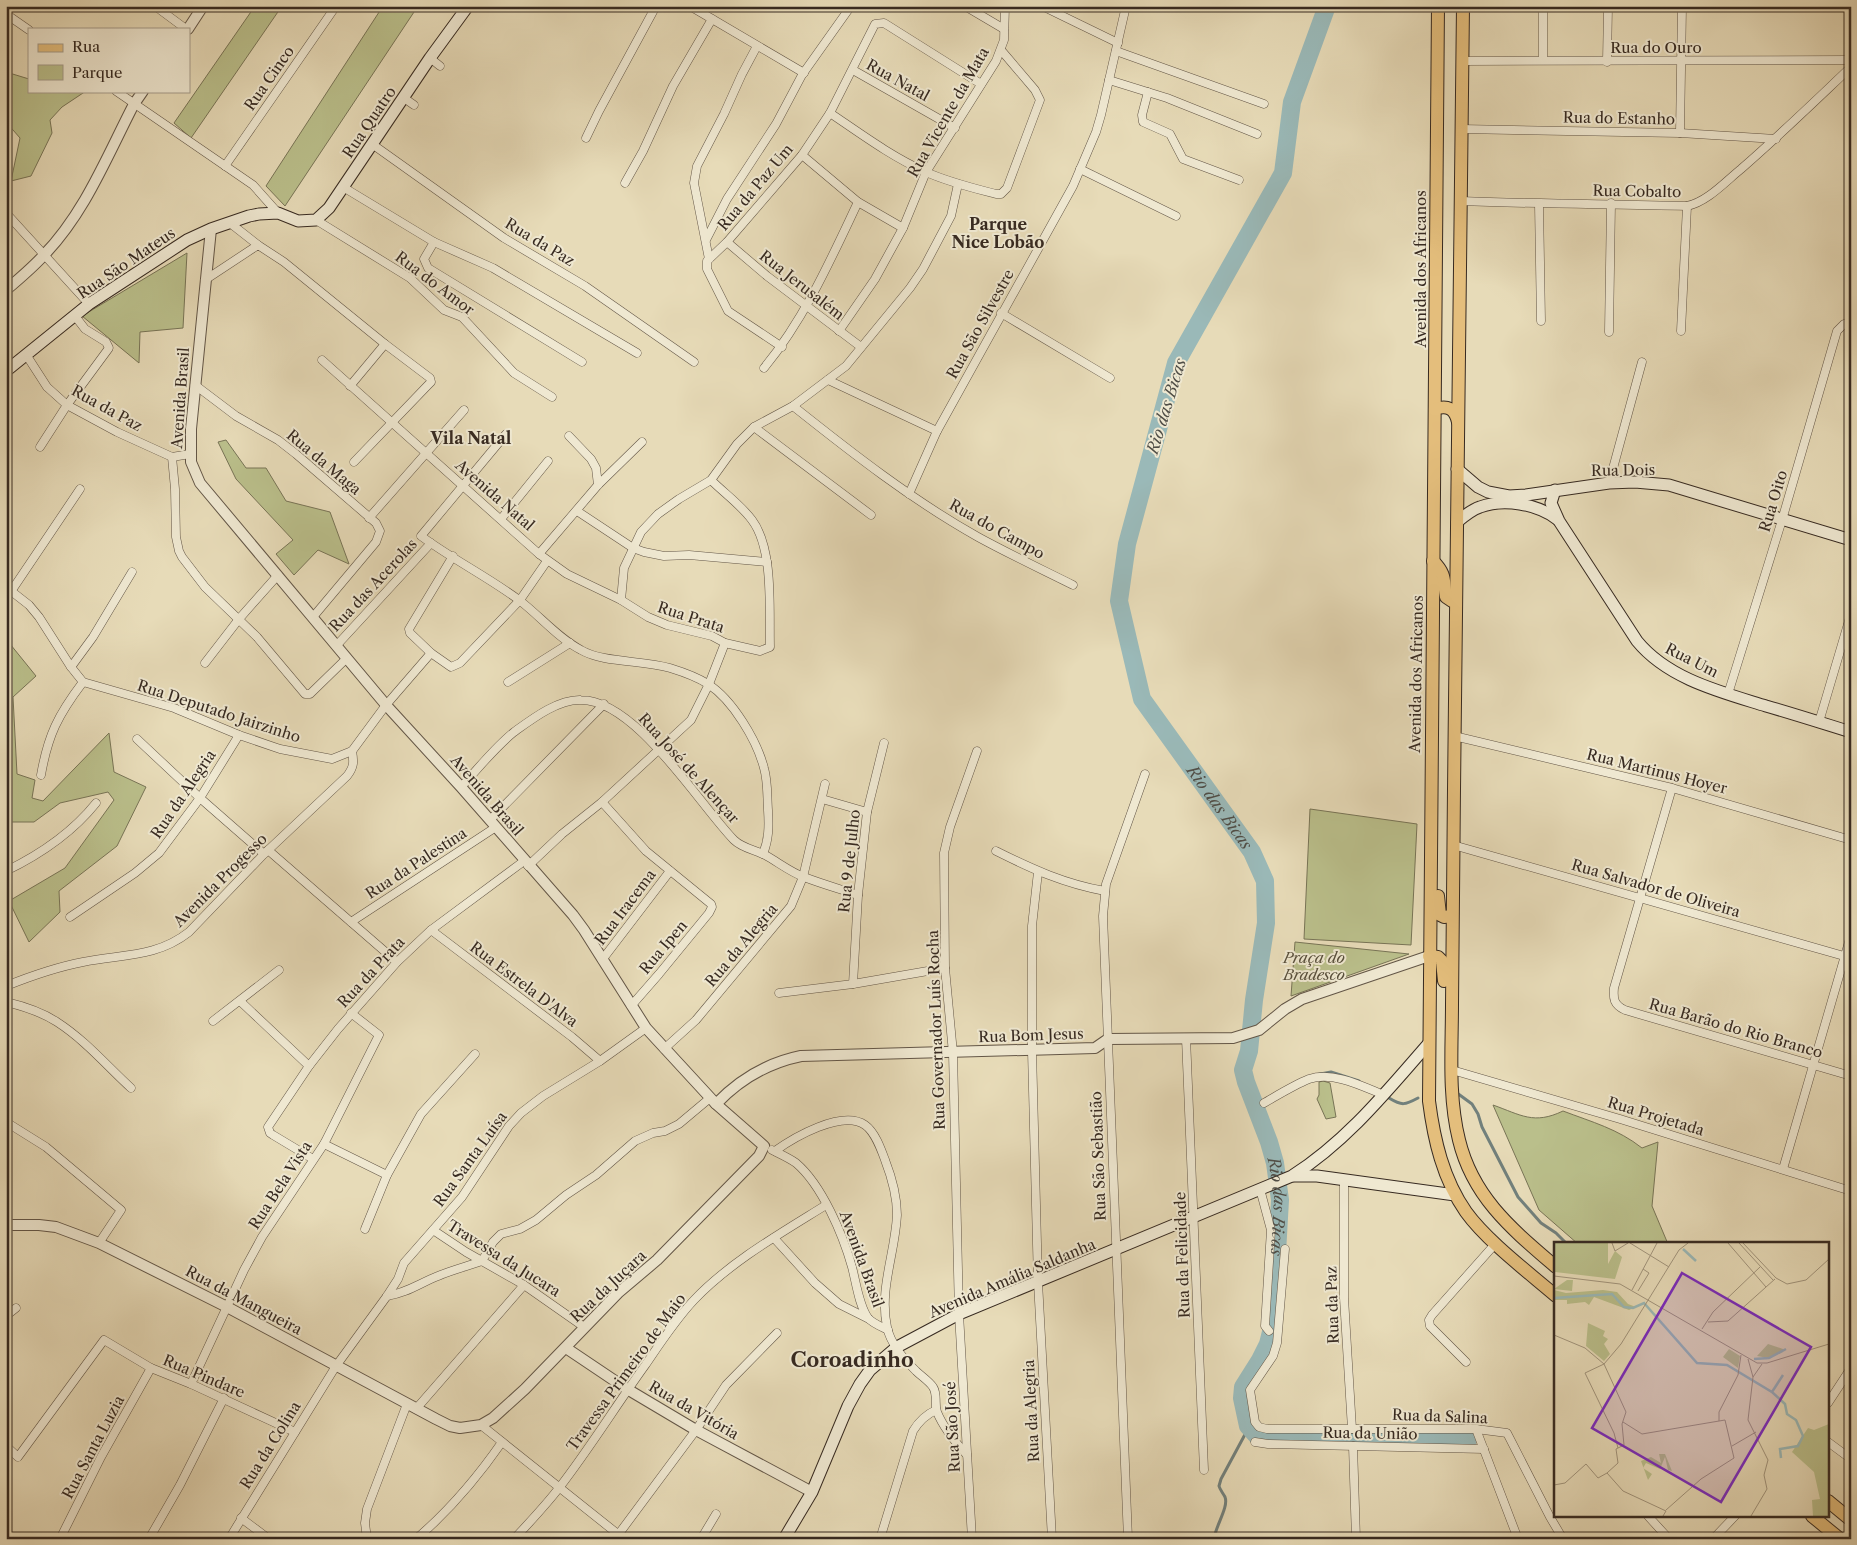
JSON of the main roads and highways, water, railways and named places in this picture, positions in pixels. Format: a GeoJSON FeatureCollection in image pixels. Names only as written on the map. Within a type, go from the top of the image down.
{"type":"FeatureCollection","features":[{"type":"Feature","properties":{"kind":"main road","name":"Rua Quatro"},"geometry":{"type":"LineString","coordinates":[[278,213],[298,221],[316,220],[329,208],[430,58],[468,6]]}},
{"type":"Feature","properties":{"kind":"main road","name":"Avenida dos Africanos"},"geometry":{"type":"LineString","coordinates":[[1438,6],[1429,1101],[1432,1127],[1444,1168],[1456,1195],[1475,1223],[1496,1244],[1554,1294]]}},
{"type":"Feature","properties":{"kind":"main road"},"geometry":{"type":"LineString","coordinates":[[1463,6],[1452,916],[1452,1070],[1454,1118],[1464,1159],[1474,1182],[1486,1200],[1502,1220],[1554,1265]]}},
{"type":"Feature","properties":{"kind":"main road","name":"Rua São Mateus"},"geometry":{"type":"LineString","coordinates":[[6,371],[27,356],[89,304],[187,240],[210,229],[249,216],[278,213]]}},
{"type":"Feature","properties":{"kind":"main road"},"geometry":{"type":"LineString","coordinates":[[1435,408],[1443,406],[1451,408],[1456,414],[1458,424]]}},
{"type":"Feature","properties":{"kind":"main road","name":"Rua Dois"},"geometry":{"type":"LineString","coordinates":[[1458,470],[1478,487],[1498,495],[1526,495],[1609,483],[1670,484],[1851,540]]}},
{"type":"Feature","properties":{"kind":"main road","name":"Rua Um"},"geometry":{"type":"LineString","coordinates":[[1554,490],[1551,503],[1559,521],[1646,652],[1667,668],[1728,694],[1851,732]]}},
{"type":"Feature","properties":{"kind":"main road"},"geometry":{"type":"LineString","coordinates":[[1457,522],[1473,510],[1495,504],[1531,506],[1546,512],[1559,521]]}},
{"type":"Feature","properties":{"kind":"main road"},"geometry":{"type":"LineString","coordinates":[[1434,561],[1444,577],[1446,597],[1452,601],[1456,600]]}},
{"type":"Feature","properties":{"kind":"main road"},"geometry":{"type":"LineString","coordinates":[[1431,866],[1438,892],[1439,911],[1444,918],[1452,916]]}},
{"type":"Feature","properties":{"kind":"main road"},"geometry":{"type":"LineString","coordinates":[[1429,956],[1438,957],[1444,964],[1444,1016],[1452,1036]]}},
{"type":"Feature","properties":{"kind":"main road","name":"Avenida Amália Saldanha"},"geometry":{"type":"LineString","coordinates":[[784,1539],[812,1492],[848,1406],[860,1384],[870,1370],[897,1347],[958,1314],[1289,1177],[1312,1163],[1363,1118],[1429,1043]]}},
{"type":"Feature","properties":{"kind":"main road"},"geometry":{"type":"LineString","coordinates":[[1312,1163],[1312,1170],[1317,1176]]}},
{"type":"Feature","properties":{"kind":"main road","name":"Avenida Amália Saldanha"},"geometry":{"type":"LineString","coordinates":[[1289,1177],[1317,1176],[1456,1195]]}},
{"type":"Feature","properties":{"kind":"main road"},"geometry":{"type":"LineString","coordinates":[[1830,1503],[1851,1520]]}},
{"type":"Feature","properties":{"kind":"main road"},"geometry":{"type":"LineString","coordinates":[[1814,1518],[1840,1539]]}},
{"type":"Feature","properties":{"kind":"waterway","name":"Rio das Bicas"},"geometry":{"type":"LineString","coordinates":[[1327,6],[1292,102],[1283,173],[1176,363],[1127,544],[1119,601],[1142,699],[1252,852],[1265,881],[1266,923],[1254,1000],[1249,1051],[1243,1070],[1275,1163],[1280,1200],[1273,1324],[1268,1344],[1243,1387],[1242,1398],[1248,1426],[1257,1436],[1468,1440]]}},
{"type":"Feature","properties":{"kind":"waterway"},"geometry":{"type":"LineString","coordinates":[[1315,1075],[1331,1072],[1359,1081]]}},
{"type":"Feature","properties":{"kind":"waterway"},"geometry":{"type":"LineString","coordinates":[[1457,1093],[1472,1104],[1478,1114],[1482,1127],[1518,1197],[1541,1223],[1565,1242]]}},
{"type":"Feature","properties":{"kind":"waterway"},"geometry":{"type":"LineString","coordinates":[[1389,1098],[1404,1104],[1418,1098]]}},
{"type":"Feature","properties":{"kind":"waterway"},"geometry":{"type":"LineString","coordinates":[[1254,1106],[1262,1102]]}},
{"type":"Feature","properties":{"kind":"waterway"},"geometry":{"type":"LineString","coordinates":[[1214,1539],[1226,1501],[1219,1486],[1221,1479],[1249,1427]]}},
{"type":"Feature","properties":{"kind":"district","name":"Parque Nice Lobão"},"geometry":{"type":"Point","coordinates":[998,233]}},
{"type":"Feature","properties":{"kind":"district","name":"Vila Natal"},"geometry":{"type":"Point","coordinates":[471,438]}},
{"type":"Feature","properties":{"kind":"district","name":"Coroadinho"},"geometry":{"type":"Point","coordinates":[852,1360]}},
{"type":"Feature","properties":{"kind":"park label","name":"Praça do Bradesco"},"geometry":{"type":"Point","coordinates":[1314,966]}}]}
